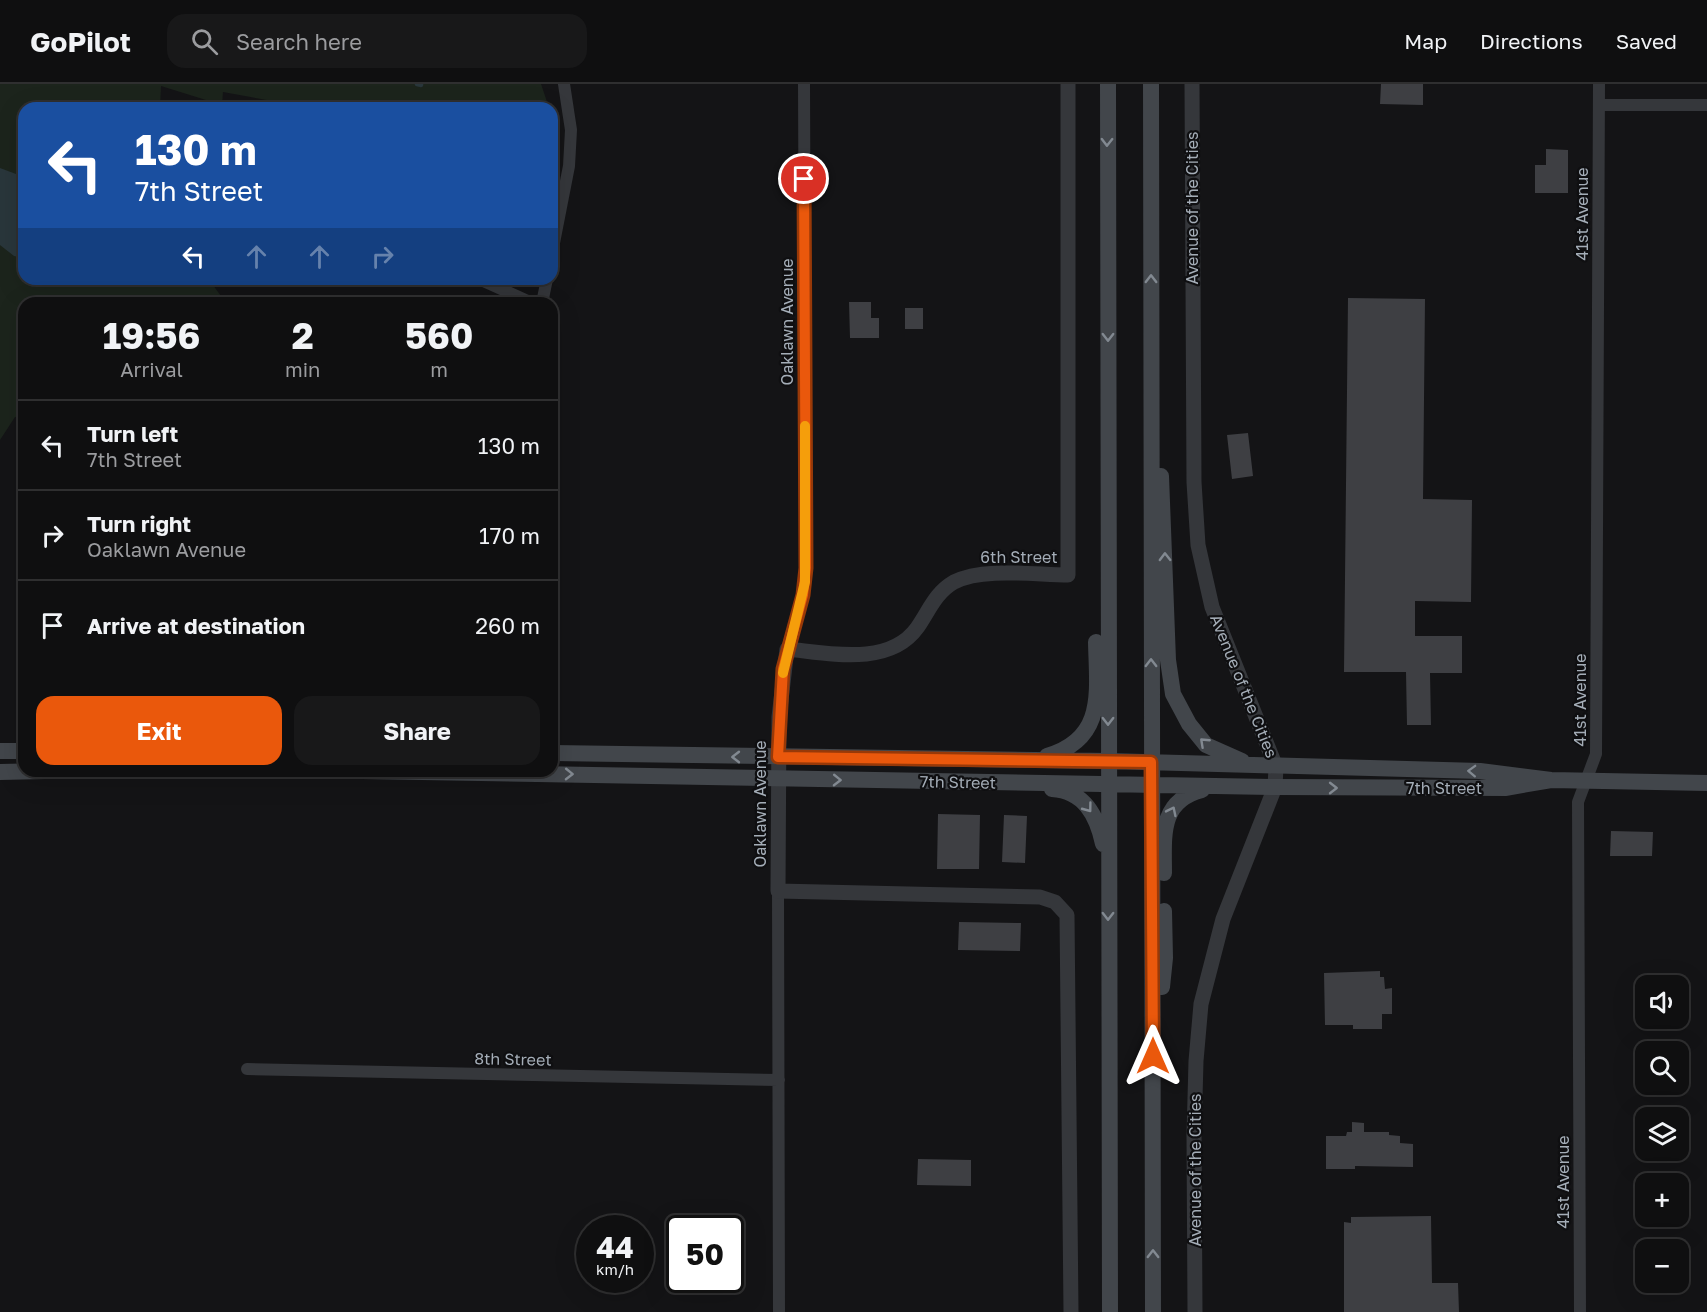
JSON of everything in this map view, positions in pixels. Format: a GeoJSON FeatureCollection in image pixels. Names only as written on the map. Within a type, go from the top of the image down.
{"type":"FeatureCollection","features":[{"type":"Feature","properties":{"kind":"main road"},"geometry":{"type":"LineString","coordinates":[[1108,84],[1110,1312]]}},
{"type":"Feature","properties":{"kind":"main road"},"geometry":{"type":"LineString","coordinates":[[1151,84],[1153,1312]]}},
{"type":"Feature","properties":{"kind":"main road"},"geometry":{"type":"LineString","coordinates":[[1151,368],[1163,501],[1168,660],[1173,694],[1189,724],[1206,745],[1257,767]]}},
{"type":"Feature","properties":{"kind":"main road"},"geometry":{"type":"LineString","coordinates":[[1034,761],[1072,747],[1087,731],[1095,712],[1096,596],[1107,488]]}},
{"type":"Feature","properties":{"kind":"main road"},"geometry":{"type":"LineString","coordinates":[[0,752],[18,751]]}},
{"type":"Feature","properties":{"kind":"main road","name":"7th Street"},"geometry":{"type":"LineString","coordinates":[[558,753],[1151,762],[1257,767],[1479,771],[1551,780],[1707,783]]}},
{"type":"Feature","properties":{"kind":"main road"},"geometry":{"type":"LineString","coordinates":[[0,772],[18,772]]}},
{"type":"Feature","properties":{"kind":"main road","name":"7th Street"},"geometry":{"type":"LineString","coordinates":[[558,774],[1275,787],[1505,788],[1551,780]]}},
{"type":"Feature","properties":{"kind":"main road"},"geometry":{"type":"LineString","coordinates":[[994,782],[1059,789],[1083,801],[1088,805],[1100,830],[1108,872]]}},
{"type":"Feature","properties":{"kind":"main road"},"geometry":{"type":"LineString","coordinates":[[1153,1078],[1165,958],[1164,835],[1170,813],[1185,794],[1219,786]]}},
{"type":"Feature","properties":{"kind":"street"},"geometry":{"type":"LineString","coordinates":[[558,222],[569,166],[571,130],[564,84]]}},
{"type":"Feature","properties":{"kind":"street","name":"Oaklawn Avenue"},"geometry":{"type":"LineString","coordinates":[[779,1312],[778,757],[779,717],[787,649],[803,595],[806,568],[804,84]]}},
{"type":"Feature","properties":{"kind":"street","name":"6th Street"},"geometry":{"type":"LineString","coordinates":[[787,649],[852,654],[884,652],[911,635],[935,598],[955,582],[975,575],[1068,575],[1068,84]]}},
{"type":"Feature","properties":{"kind":"street","name":"Avenue of the Cities"},"geometry":{"type":"LineString","coordinates":[[1192,84],[1193,435],[1198,545],[1212,608],[1276,767],[1275,787],[1223,919],[1201,1004],[1195,1103],[1195,1312]]}},
{"type":"Feature","properties":{"kind":"street","name":"41st Avenue"},"geometry":{"type":"LineString","coordinates":[[1580,1312],[1578,800],[1596,754],[1599,84]]}},
{"type":"Feature","properties":{"kind":"street"},"geometry":{"type":"LineString","coordinates":[[1599,105],[1707,105]]}},
{"type":"Feature","properties":{"kind":"street"},"geometry":{"type":"LineString","coordinates":[[492,285],[519,297]]}},
{"type":"Feature","properties":{"kind":"street"},"geometry":{"type":"LineString","coordinates":[[778,891],[1040,897],[1061,906],[1069,923],[1071,1312]]}},
{"type":"Feature","properties":{"kind":"street","name":"8th Street"},"geometry":{"type":"LineString","coordinates":[[247,1069],[779,1080]]}},
{"type":"Feature","properties":{"kind":"shaded area"},"geometry":{"type":"Polygon","coordinates":[[[0,84],[541,84],[547,102],[278,102],[223,92],[222,102],[212,102],[161,86],[160,102],[18,102],[18,285],[213,285],[222,297],[18,297],[18,417],[15,417],[0,440],[0,84]]]}},
{"type":"Feature","properties":{"kind":"shaded area"},"geometry":{"type":"Polygon","coordinates":[[[0,168],[18,175],[18,257],[0,245],[0,168]]]}},
{"type":"Feature","properties":{"kind":"building"},"geometry":{"type":"Polygon","coordinates":[[[1381,84],[1423,84],[1423,105],[1380,104],[1381,84]]]}},
{"type":"Feature","properties":{"kind":"building"},"geometry":{"type":"Polygon","coordinates":[[[1546,149],[1568,150],[1568,193],[1535,193],[1535,165],[1546,165],[1546,149]]]}},
{"type":"Feature","properties":{"kind":"building"},"geometry":{"type":"Polygon","coordinates":[[[1348,298],[1425,299],[1423,499],[1472,500],[1471,602],[1415,601],[1415,636],[1462,636],[1462,673],[1430,673],[1431,725],[1407,725],[1406,672],[1344,672],[1348,298]]]}},
{"type":"Feature","properties":{"kind":"building"},"geometry":{"type":"Polygon","coordinates":[[[849,302],[871,302],[871,318],[879,318],[879,338],[850,338],[849,302]]]}},
{"type":"Feature","properties":{"kind":"building"},"geometry":{"type":"Polygon","coordinates":[[[905,308],[923,308],[923,329],[905,329],[905,308]]]}},
{"type":"Feature","properties":{"kind":"building"},"geometry":{"type":"Polygon","coordinates":[[[1248,433],[1253,476],[1232,479],[1227,435],[1248,433]]]}},
{"type":"Feature","properties":{"kind":"building"},"geometry":{"type":"Polygon","coordinates":[[[938,814],[980,815],[979,869],[937,869],[938,814]]]}},
{"type":"Feature","properties":{"kind":"building"},"geometry":{"type":"Polygon","coordinates":[[[1004,815],[1027,816],[1025,863],[1002,862],[1004,815]]]}},
{"type":"Feature","properties":{"kind":"building"},"geometry":{"type":"Polygon","coordinates":[[[1611,831],[1653,832],[1652,856],[1610,856],[1611,831]]]}},
{"type":"Feature","properties":{"kind":"building"},"geometry":{"type":"Polygon","coordinates":[[[959,922],[1021,923],[1020,951],[958,950],[959,922]]]}},
{"type":"Feature","properties":{"kind":"building"},"geometry":{"type":"Polygon","coordinates":[[[1380,971],[1380,977],[1384,977],[1385,989],[1392,988],[1392,1014],[1382,1014],[1382,1029],[1353,1029],[1353,1025],[1325,1025],[1324,973],[1380,971]]]}},
{"type":"Feature","properties":{"kind":"building"},"geometry":{"type":"Polygon","coordinates":[[[1352,1122],[1364,1123],[1364,1132],[1389,1132],[1389,1135],[1400,1136],[1400,1143],[1413,1144],[1413,1167],[1355,1166],[1355,1169],[1326,1169],[1326,1136],[1346,1136],[1347,1132],[1352,1132],[1352,1122]]]}},
{"type":"Feature","properties":{"kind":"building"},"geometry":{"type":"Polygon","coordinates":[[[918,1159],[971,1160],[971,1186],[917,1185],[918,1159]]]}},
{"type":"Feature","properties":{"kind":"building"},"geometry":{"type":"Polygon","coordinates":[[[1431,1216],[1432,1283],[1458,1283],[1459,1312],[1344,1312],[1344,1222],[1351,1223],[1351,1217],[1431,1216]]]}},
{"type":"Feature","properties":{"kind":"waterway"},"geometry":{"type":"LineString","coordinates":[[417,84],[421,85]]}},
{"type":"Feature","properties":{"kind":"slow traffic"},"geometry":{"type":"LineString","coordinates":[[783,673],[805,582],[807,542],[805,426]]}},
{"type":"Feature","properties":{"kind":"route"},"geometry":{"type":"LineString","coordinates":[[804,179],[806,568],[803,595],[783,669],[778,757],[1151,762],[1153,1056]]}}]}
